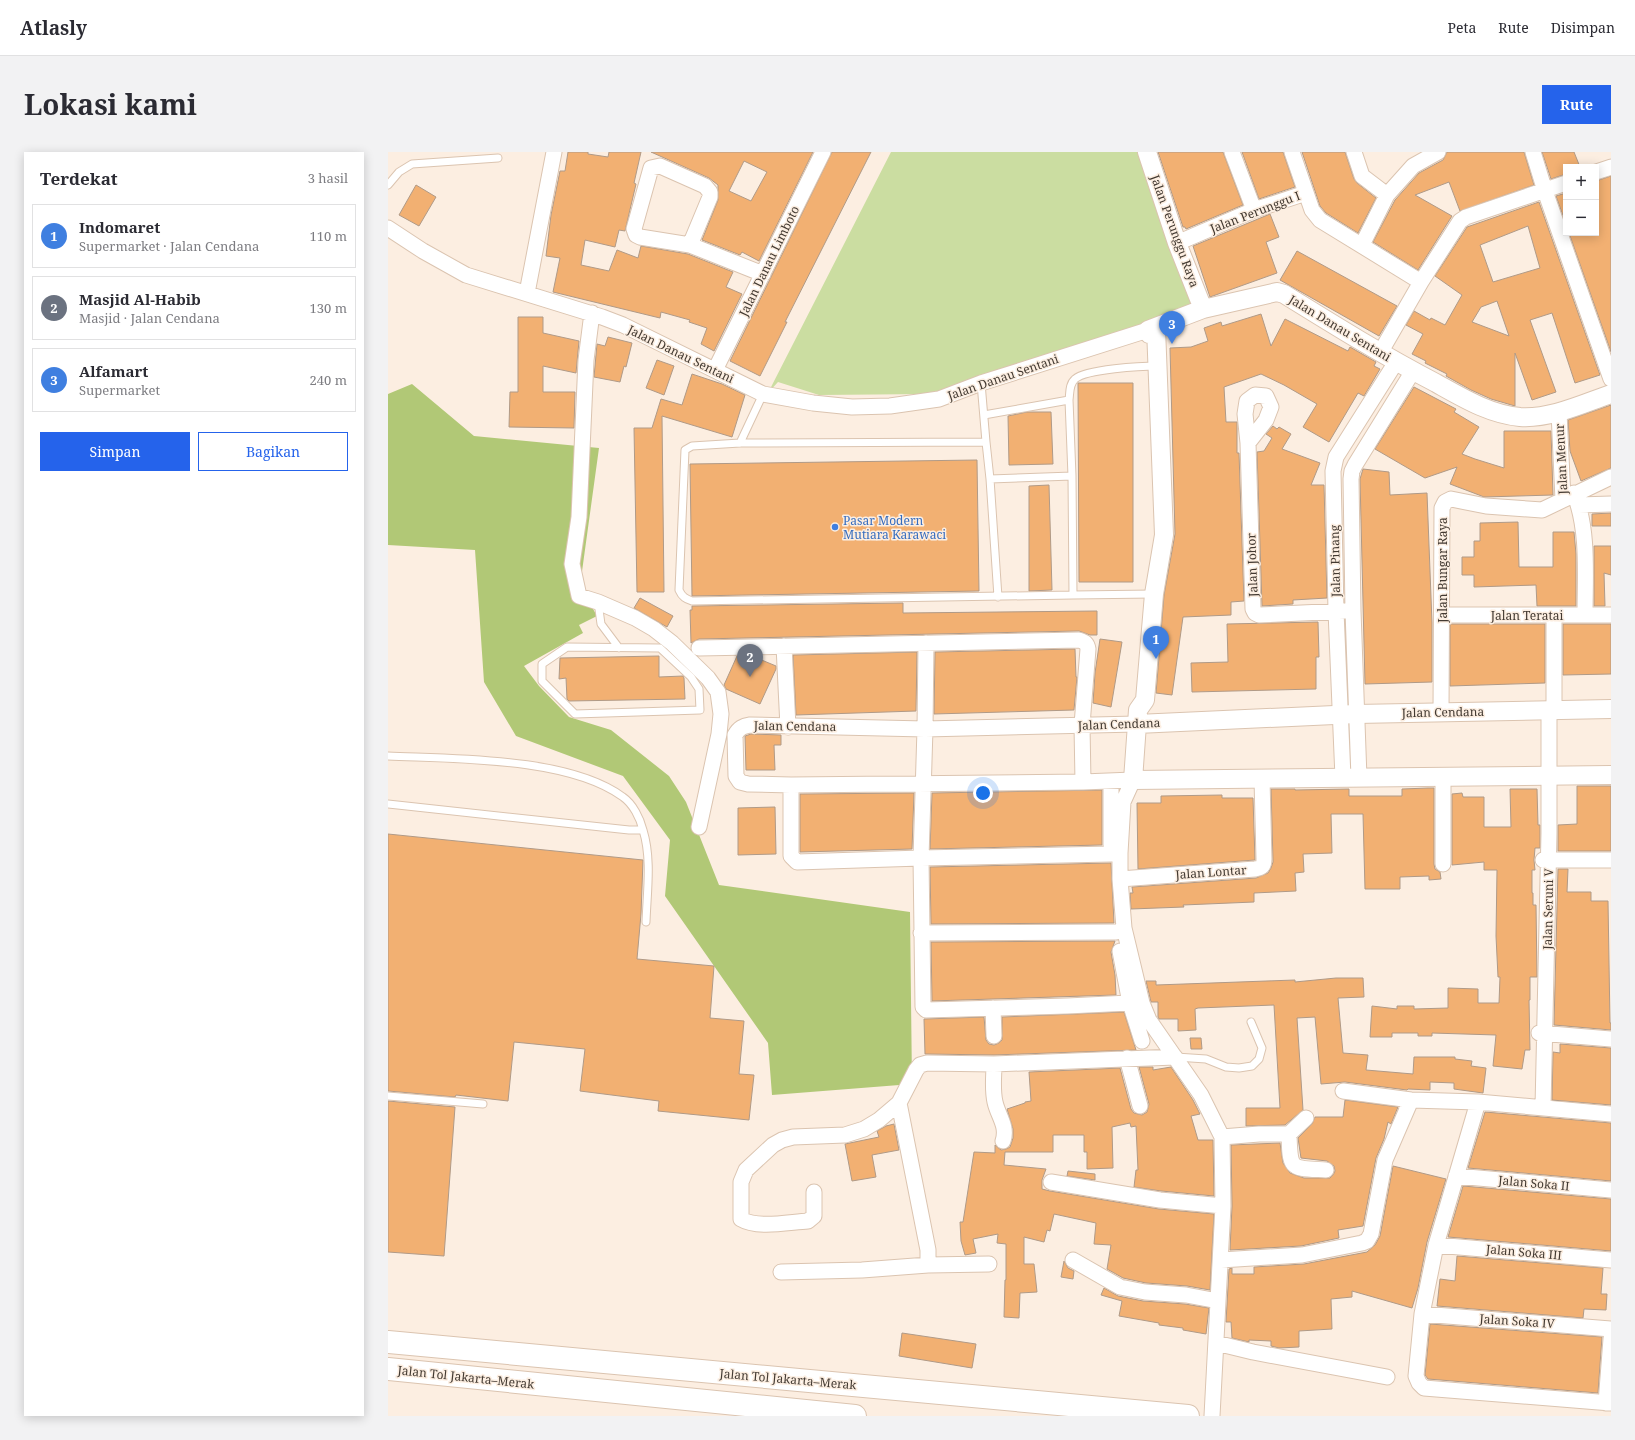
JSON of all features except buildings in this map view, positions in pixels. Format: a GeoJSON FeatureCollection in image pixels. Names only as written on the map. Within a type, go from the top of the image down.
{"type":"FeatureCollection","features":[{"type":"Feature","properties":{"kind":"highway","name":"Jalan Tol Jakarta–Merak"},"geometry":{"type":"LineString","coordinates":[[388,1342],[1188,1416]]}},
{"type":"Feature","properties":{"kind":"highway","name":"Jalan Tol Jakarta–Merak"},"geometry":{"type":"LineString","coordinates":[[388,1370],[855,1416]]}},
{"type":"Feature","properties":{"kind":"street"},"geometry":{"type":"LineString","coordinates":[[527,293],[554,152]]}},
{"type":"Feature","properties":{"kind":"street","name":"Jalan Danau Limboto"},"geometry":{"type":"LineString","coordinates":[[715,370],[823,152]]}},
{"type":"Feature","properties":{"kind":"street","name":"Jalan Perunggu Raya"},"geometry":{"type":"LineString","coordinates":[[1147,152],[1177,243],[1203,309]]}},
{"type":"Feature","properties":{"kind":"street"},"geometry":{"type":"LineString","coordinates":[[1232,152],[1254,210]]}},
{"type":"Feature","properties":{"kind":"street"},"geometry":{"type":"LineString","coordinates":[[1292,152],[1306,193]]}},
{"type":"Feature","properties":{"kind":"street"},"geometry":{"type":"LineString","coordinates":[[1354,152],[1362,176],[1387,195]]}},
{"type":"Feature","properties":{"kind":"street"},"geometry":{"type":"LineString","coordinates":[[1362,246],[1387,195],[1413,166],[1438,152]]}},
{"type":"Feature","properties":{"kind":"street"},"geometry":{"type":"LineString","coordinates":[[1533,152],[1545,191],[1611,379]]}},
{"type":"Feature","properties":{"kind":"street"},"geometry":{"type":"LineString","coordinates":[[690,245],[710,196],[710,192],[705,186],[686,177],[660,166],[653,167],[651,168],[634,229],[636,235],[640,237],[690,245],[763,274]]}},
{"type":"Feature","properties":{"kind":"street"},"geometry":{"type":"LineString","coordinates":[[1599,171],[1611,167]]}},
{"type":"Feature","properties":{"kind":"street"},"geometry":{"type":"LineString","coordinates":[[1380,353],[1421,282],[1460,221],[1466,217],[1563,184]]}},
{"type":"Feature","properties":{"kind":"street","name":"Jalan Perunggu I"},"geometry":{"type":"LineString","coordinates":[[1177,243],[1254,210],[1306,193],[1315,216],[1320,220],[1421,282]]}},
{"type":"Feature","properties":{"kind":"street","name":"Jalan Danau Sentani"},"geometry":{"type":"LineString","coordinates":[[388,228],[423,251],[466,275],[527,293],[623,325],[762,394],[813,403],[852,407],[890,406],[939,399],[981,383],[1152,329],[1203,309],[1277,292],[1284,294],[1396,362],[1475,404],[1498,414],[1522,417],[1551,415],[1611,394]]}},
{"type":"Feature","properties":{"kind":"street"},"geometry":{"type":"LineString","coordinates":[[592,314],[586,360],[579,517],[572,564],[579,596],[598,602],[635,618],[654,629],[672,643],[708,678],[718,692],[721,714],[719,734],[699,827]]}},
{"type":"Feature","properties":{"kind":"street"},"geometry":{"type":"LineString","coordinates":[[1152,329],[1158,472],[1156,537],[1150,594],[1134,688],[1133,701],[1138,717],[1134,780],[1123,802],[1120,879],[1124,928],[1142,1003],[1149,1020],[1201,1095],[1222,1137],[1223,1206],[1212,1416]]}},
{"type":"Feature","properties":{"kind":"street","name":"Jalan Pinang"},"geometry":{"type":"LineString","coordinates":[[1351,778],[1348,714],[1338,662],[1333,471],[1336,457],[1396,362]]}},
{"type":"Feature","properties":{"kind":"street","name":"Jalan Pinang"},"geometry":{"type":"LineString","coordinates":[[1348,714],[1354,662],[1352,471],[1413,371]]}},
{"type":"Feature","properties":{"kind":"street","name":"Jalan Menur"},"geometry":{"type":"LineString","coordinates":[[1559,412],[1572,500],[1611,477]]}},
{"type":"Feature","properties":{"kind":"street","name":"Jalan Johor"},"geometry":{"type":"LineString","coordinates":[[1248,443],[1253,609],[1255,614],[1353,610]]}},
{"type":"Feature","properties":{"kind":"street","name":"Jalan Bungar Raya"},"geometry":{"type":"LineString","coordinates":[[1441,712],[1442,508],[1445,502],[1451,500],[1486,506],[1542,510],[1572,500]]}},
{"type":"Feature","properties":{"kind":"street"},"geometry":{"type":"LineString","coordinates":[[1585,615],[1586,557],[1572,500],[1611,504]]}},
{"type":"Feature","properties":{"kind":"street","name":"Jalan Teratai"},"geometry":{"type":"LineString","coordinates":[[1442,615],[1611,615]]}},
{"type":"Feature","properties":{"kind":"street","name":"Jalan Seruni V"},"geometry":{"type":"LineString","coordinates":[[1540,1108],[1546,860],[1546,776],[1548,710],[1554,616]]}},
{"type":"Feature","properties":{"kind":"street"},"geometry":{"type":"LineString","coordinates":[[699,648],[1084,641],[1088,649],[1082,725],[1082,782]]}},
{"type":"Feature","properties":{"kind":"street"},"geometry":{"type":"LineString","coordinates":[[926,643],[921,858],[922,1005],[924,1009],[1130,1003]]}},
{"type":"Feature","properties":{"kind":"street"},"geometry":{"type":"LineString","coordinates":[[784,646],[788,727]]}},
{"type":"Feature","properties":{"kind":"street"},"geometry":{"type":"LineString","coordinates":[[1338,662],[1354,662]]}},
{"type":"Feature","properties":{"kind":"street","name":"Jalan Cendana"},"geometry":{"type":"LineString","coordinates":[[1611,708],[1138,717],[1082,725],[925,729],[750,725],[744,726],[738,730],[735,735],[736,776],[740,782],[748,784],[923,784],[1134,780],[1611,775]]}},
{"type":"Feature","properties":{"kind":"street"},"geometry":{"type":"LineString","coordinates":[[1443,777],[1443,864]]}},
{"type":"Feature","properties":{"kind":"street","name":"Jalan Lontar"},"geometry":{"type":"LineString","coordinates":[[1120,879],[1255,869],[1262,867],[1264,864],[1262,779]]}},
{"type":"Feature","properties":{"kind":"street"},"geometry":{"type":"LineString","coordinates":[[1111,781],[1111,854],[1116,932],[1130,1003],[1142,1041]]}},
{"type":"Feature","properties":{"kind":"street"},"geometry":{"type":"LineString","coordinates":[[792,785],[791,856],[797,862],[1111,854]]}},
{"type":"Feature","properties":{"kind":"street"},"geometry":{"type":"LineString","coordinates":[[1546,860],[1611,860]]}},
{"type":"Feature","properties":{"kind":"street"},"geometry":{"type":"LineString","coordinates":[[921,934],[1116,932]]}},
{"type":"Feature","properties":{"kind":"street"},"geometry":{"type":"LineString","coordinates":[[993,1008],[994,1036]]}},
{"type":"Feature","properties":{"kind":"street"},"geometry":{"type":"LineString","coordinates":[[1542,1033],[1611,1039]]}},
{"type":"Feature","properties":{"kind":"street"},"geometry":{"type":"LineString","coordinates":[[814,1192],[814,1216],[808,1221],[758,1224],[749,1223],[741,1219],[741,1182],[746,1170],[773,1145],[782,1140],[793,1137],[845,1134],[864,1129],[879,1120],[899,1103],[920,1065],[927,1063],[994,1064],[1176,1057]]}},
{"type":"Feature","properties":{"kind":"street"},"geometry":{"type":"LineString","coordinates":[[1127,1058],[1140,1106]]}},
{"type":"Feature","properties":{"kind":"street"},"geometry":{"type":"LineString","coordinates":[[994,1064],[993,1088],[995,1102],[1005,1128],[1003,1141]]}},
{"type":"Feature","properties":{"kind":"street"},"geometry":{"type":"LineString","coordinates":[[1343,1090],[1411,1100],[1478,1102],[1611,1114]]}},
{"type":"Feature","properties":{"kind":"street"},"geometry":{"type":"LineString","coordinates":[[1221,1260],[1302,1256],[1368,1241],[1371,1234],[1385,1160],[1411,1100]]}},
{"type":"Feature","properties":{"kind":"street"},"geometry":{"type":"LineString","coordinates":[[1478,1102],[1436,1245],[1422,1314],[1416,1376],[1419,1383],[1424,1388],[1608,1403],[1611,1339]]}},
{"type":"Feature","properties":{"kind":"street"},"geometry":{"type":"LineString","coordinates":[[899,1103],[928,1250],[928,1265]]}},
{"type":"Feature","properties":{"kind":"street"},"geometry":{"type":"LineString","coordinates":[[1222,1137],[1259,1134],[1289,1134],[1306,1118]]}},
{"type":"Feature","properties":{"kind":"street"},"geometry":{"type":"LineString","coordinates":[[1289,1134],[1290,1157],[1294,1166],[1300,1168],[1326,1170]]}},
{"type":"Feature","properties":{"kind":"street","name":"Jalan Soka II"},"geometry":{"type":"LineString","coordinates":[[1456,1176],[1611,1190]]}},
{"type":"Feature","properties":{"kind":"street"},"geometry":{"type":"LineString","coordinates":[[1051,1182],[1160,1200],[1223,1206]]}},
{"type":"Feature","properties":{"kind":"street","name":"Jalan Soka III"},"geometry":{"type":"LineString","coordinates":[[1436,1245],[1611,1260]]}},
{"type":"Feature","properties":{"kind":"street"},"geometry":{"type":"LineString","coordinates":[[1073,1260],[1120,1287],[1145,1292],[1186,1295],[1218,1301]]}},
{"type":"Feature","properties":{"kind":"street"},"geometry":{"type":"LineString","coordinates":[[781,1272],[862,1270],[928,1265],[989,1264]]}},
{"type":"Feature","properties":{"kind":"street","name":"Jalan Soka IV"},"geometry":{"type":"LineString","coordinates":[[1422,1314],[1611,1329]]}},
{"type":"Feature","properties":{"kind":"street"},"geometry":{"type":"LineString","coordinates":[[1216,1343],[1252,1352],[1388,1377]]}},
{"type":"Feature","properties":{"kind":"lane"},"geometry":{"type":"LineString","coordinates":[[388,185],[399,172],[412,164],[498,158]]}},
{"type":"Feature","properties":{"kind":"lane"},"geometry":{"type":"LineString","coordinates":[[1073,595],[1070,388],[1074,379],[1090,372],[1154,366]]}},
{"type":"Feature","properties":{"kind":"lane"},"geometry":{"type":"LineString","coordinates":[[981,383],[990,479],[998,597]]}},
{"type":"Feature","properties":{"kind":"lane"},"geometry":{"type":"LineString","coordinates":[[740,443],[762,394]]}},
{"type":"Feature","properties":{"kind":"lane"},"geometry":{"type":"LineString","coordinates":[[984,415],[1069,400]]}},
{"type":"Feature","properties":{"kind":"lane"},"geometry":{"type":"LineString","coordinates":[[986,442],[740,443],[692,446],[685,450],[679,590],[681,595],[686,600],[692,601],[1150,594]]}},
{"type":"Feature","properties":{"kind":"lane"},"geometry":{"type":"LineString","coordinates":[[990,479],[1072,476]]}},
{"type":"Feature","properties":{"kind":"lane"},"geometry":{"type":"LineString","coordinates":[[598,602],[601,624],[620,648]]}},
{"type":"Feature","properties":{"kind":"lane"},"geometry":{"type":"LineString","coordinates":[[567,647],[620,648],[660,648],[691,676],[699,689],[700,710],[575,714],[542,681],[542,664],[567,647]]}},
{"type":"Feature","properties":{"kind":"lane"},"geometry":{"type":"LineString","coordinates":[[388,756],[518,763],[576,775],[606,787],[624,797],[641,821],[647,843],[646,922]]}},
{"type":"Feature","properties":{"kind":"lane"},"geometry":{"type":"LineString","coordinates":[[388,804],[629,830],[643,830]]}},
{"type":"Feature","properties":{"kind":"lane"},"geometry":{"type":"LineString","coordinates":[[1176,1057],[1206,1059],[1226,1067],[1239,1068],[1252,1066],[1259,1059],[1262,1048],[1251,1022]]}},
{"type":"Feature","properties":{"kind":"lane"},"geometry":{"type":"LineString","coordinates":[[388,1096],[482,1104]]}},
{"type":"Feature","properties":{"kind":"green space"},"geometry":{"type":"Polygon","coordinates":[[[891,152],[1148,152],[1207,313],[929,394],[819,395],[778,382],[768,393],[891,152]]]}},
{"type":"Feature","properties":{"kind":"green space"},"geometry":{"type":"Polygon","coordinates":[[[412,384],[474,436],[599,448],[580,586],[597,616],[579,625],[583,633],[524,666],[539,686],[569,717],[611,730],[669,776],[686,802],[719,885],[910,912],[912,1084],[772,1095],[768,1043],[665,896],[670,840],[623,776],[516,736],[484,682],[475,550],[388,545],[388,394],[412,384]]]}},
{"type":"Feature","properties":{"kind":"place","name":"Alfamart"},"geometry":{"type":"Point","coordinates":[1172,344]}},
{"type":"Feature","properties":{"kind":"place","name":"Pasar Modern Mutiara Karawaci"},"geometry":{"type":"Point","coordinates":[835,527]}},
{"type":"Feature","properties":{"kind":"place","name":"Indomaret"},"geometry":{"type":"Point","coordinates":[1156,659]}},
{"type":"Feature","properties":{"kind":"place","name":"Masjid Al-Habib"},"geometry":{"type":"Point","coordinates":[750,677]}}]}
